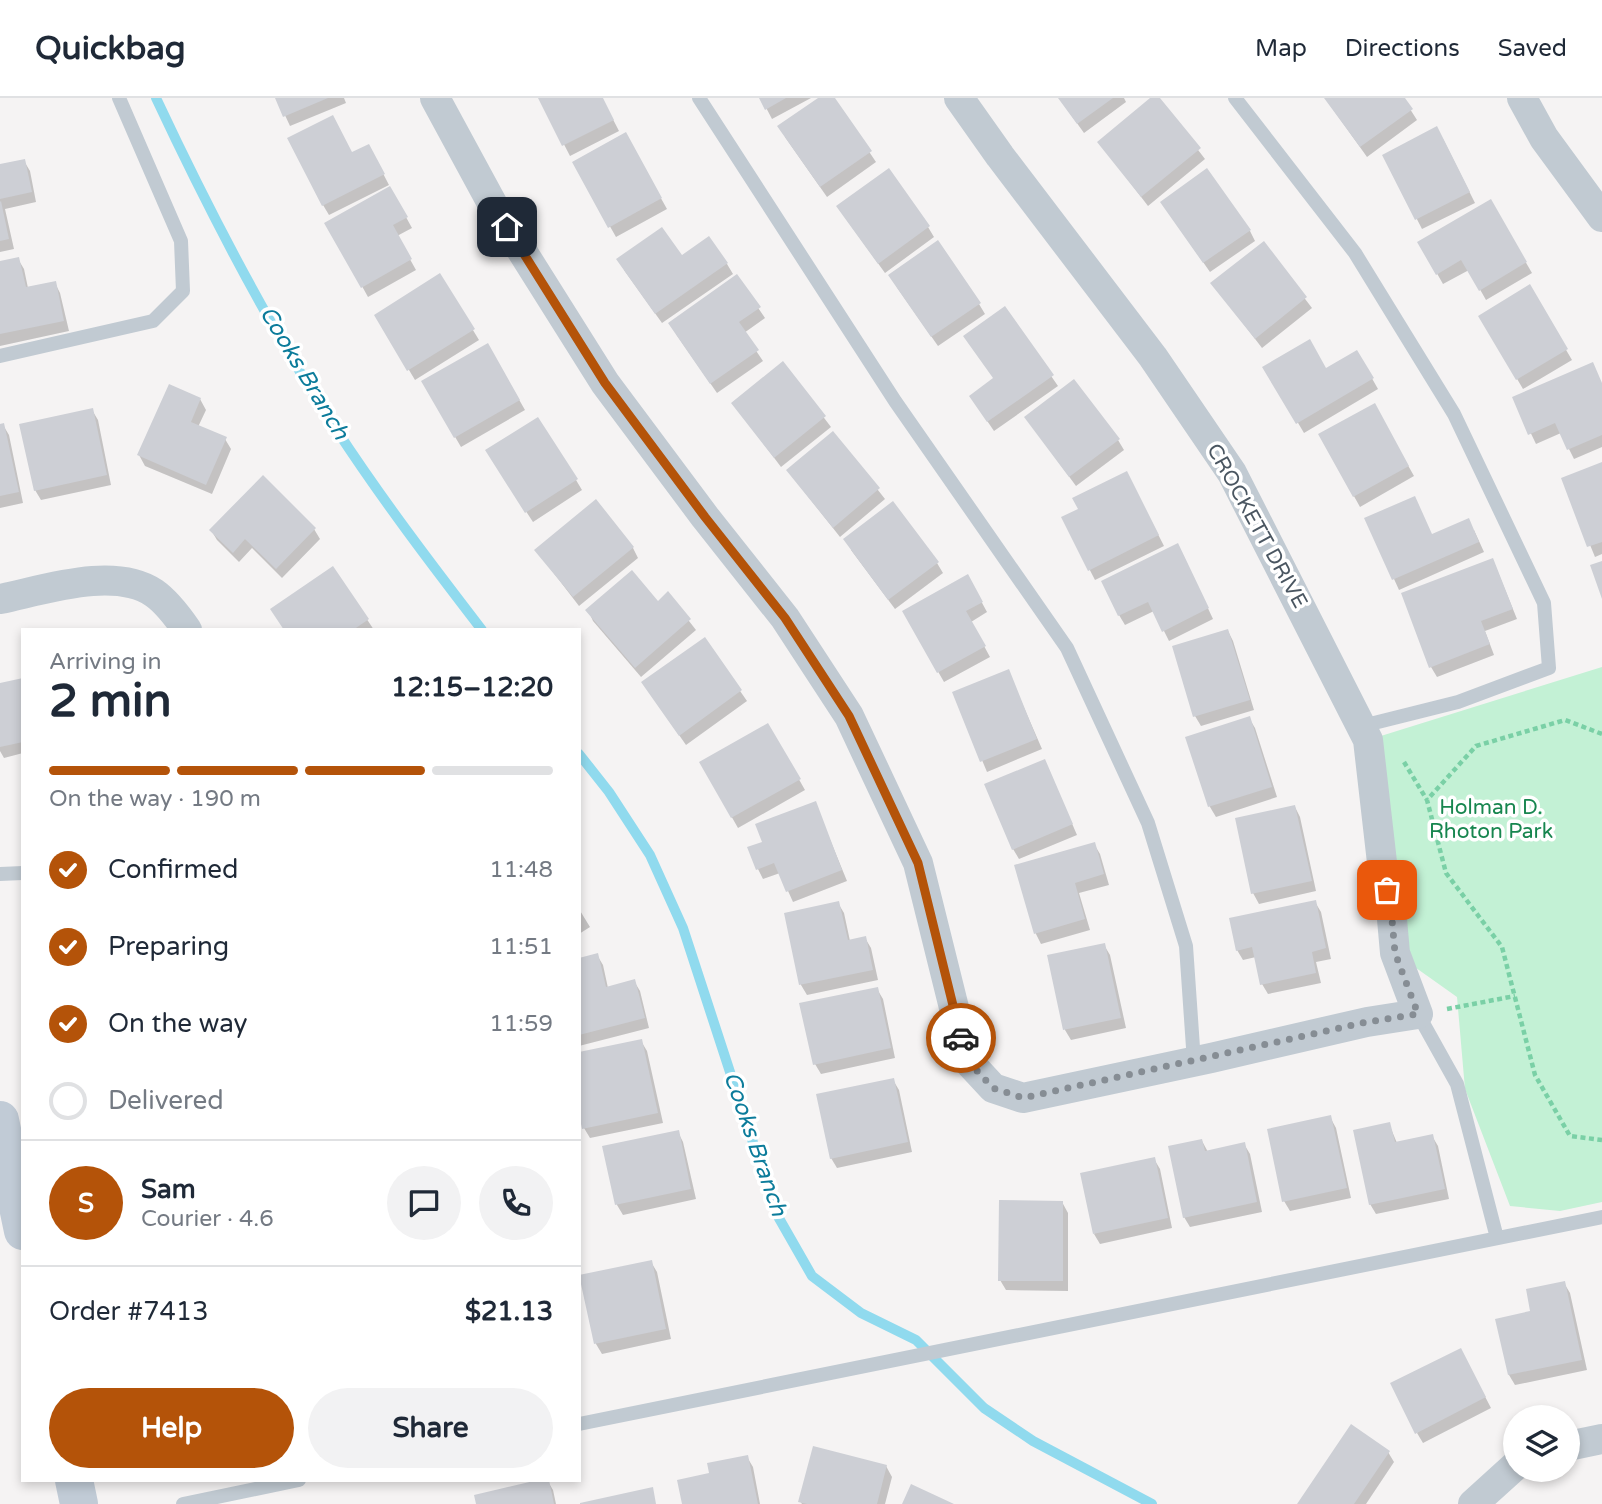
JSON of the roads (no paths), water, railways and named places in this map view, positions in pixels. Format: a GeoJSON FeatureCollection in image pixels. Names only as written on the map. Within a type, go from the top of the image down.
{"type":"FeatureCollection","features":[{"type":"Feature","properties":{"kind":"street"},"geometry":{"type":"LineString","coordinates":[[435,98],[493,205],[605,383],[785,618],[849,716],[918,863],[967,1060],[993,1088],[1023,1098],[1367,1022],[1418,1014]]}},
{"type":"Feature","properties":{"kind":"street","name":"CROCKETT DRIVE"},"geometry":{"type":"LineString","coordinates":[[959,98],[1153,357],[1232,472],[1362,726],[1368,740],[1395,953],[1418,1014]]}},
{"type":"Feature","properties":{"kind":"street"},"geometry":{"type":"LineString","coordinates":[[1522,98],[1544,138],[1602,217]]}},
{"type":"Feature","properties":{"kind":"street"},"geometry":{"type":"LineString","coordinates":[[0,599],[82,582],[125,581],[154,593],[186,628]]}},
{"type":"Feature","properties":{"kind":"street"},"geometry":{"type":"LineString","coordinates":[[0,1120],[21,1221]]}},
{"type":"Feature","properties":{"kind":"street"},"geometry":{"type":"LineString","coordinates":[[1580,1444],[1602,1439]]}},
{"type":"Feature","properties":{"kind":"street"},"geometry":{"type":"LineString","coordinates":[[1473,1504],[1503,1477]]}},
{"type":"Feature","properties":{"kind":"street"},"geometry":{"type":"LineString","coordinates":[[74,1482],[79,1504]]}},
{"type":"Feature","properties":{"kind":"lane"},"geometry":{"type":"LineString","coordinates":[[0,355],[153,321],[183,291],[181,241],[119,98]]}},
{"type":"Feature","properties":{"kind":"lane"},"geometry":{"type":"LineString","coordinates":[[699,98],[895,401],[1067,648],[1148,823],[1185,946],[1194,1062]]}},
{"type":"Feature","properties":{"kind":"lane"},"geometry":{"type":"LineString","coordinates":[[1235,98],[1355,253],[1454,414],[1544,603],[1549,668],[1458,702],[1362,726]]}},
{"type":"Feature","properties":{"kind":"lane"},"geometry":{"type":"LineString","coordinates":[[0,874],[21,873]]}},
{"type":"Feature","properties":{"kind":"lane"},"geometry":{"type":"LineString","coordinates":[[1418,1014],[1457,1084],[1497,1238]]}},
{"type":"Feature","properties":{"kind":"lane"},"geometry":{"type":"LineString","coordinates":[[581,1424],[1602,1217]]}},
{"type":"Feature","properties":{"kind":"lane"},"geometry":{"type":"LineString","coordinates":[[183,1504],[289,1482]]}},
{"type":"Feature","properties":{"kind":"waterway","name":"Cooks Branch"},"geometry":{"type":"LineString","coordinates":[[156,98],[197,183],[286,349],[353,455],[480,628]]}},
{"type":"Feature","properties":{"kind":"waterway","name":"Cooks Branch"},"geometry":{"type":"LineString","coordinates":[[581,757],[609,792],[650,855],[683,928],[776,1213],[812,1276],[861,1313],[916,1340],[984,1408],[1033,1441],[1152,1504]]}},
{"type":"Feature","properties":{"kind":"park label","name":"Holman D. Rhoton Park"},"geometry":{"type":"Point","coordinates":[1491,819]}}]}
